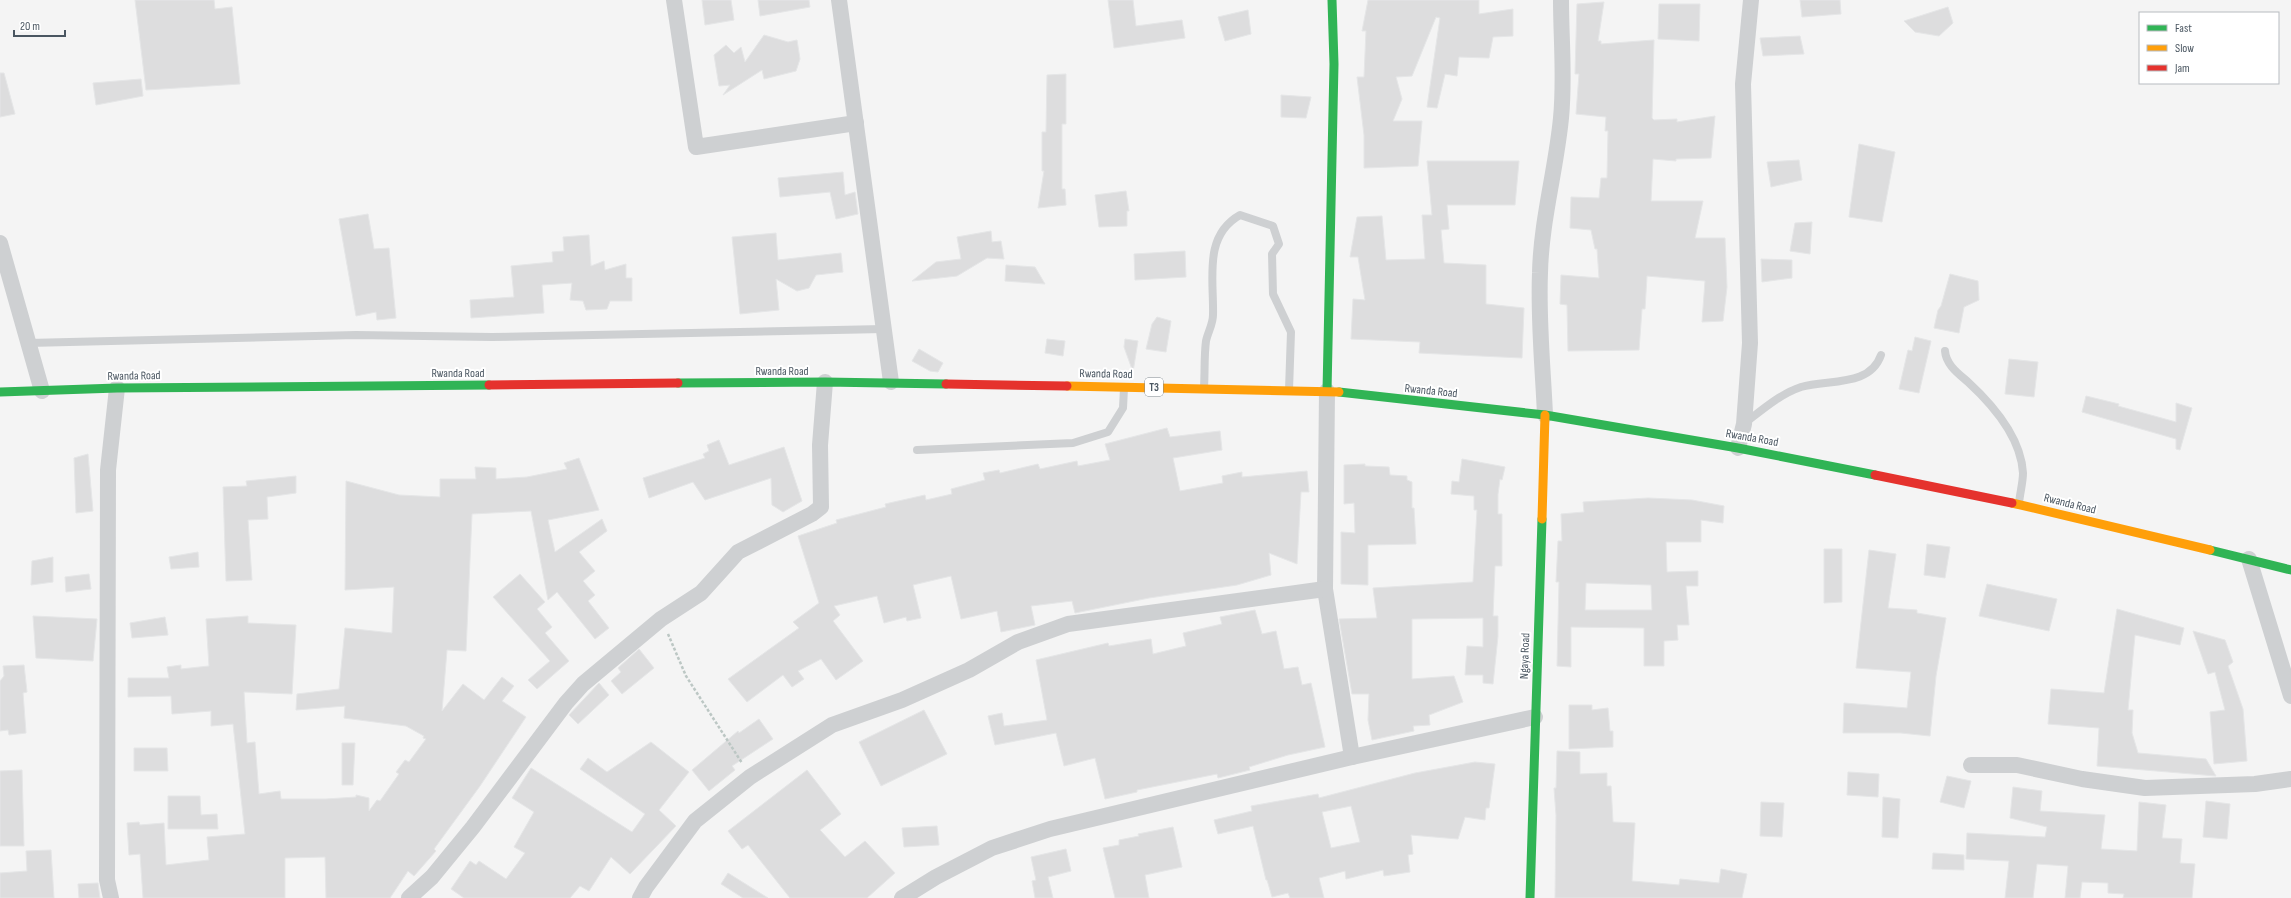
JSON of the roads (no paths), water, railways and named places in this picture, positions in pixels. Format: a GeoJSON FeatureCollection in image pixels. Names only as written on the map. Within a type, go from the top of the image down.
{"type":"FeatureCollection","features":[{"type":"Feature","properties":{"kind":"main road"},"geometry":{"type":"LineString","coordinates":[[1327,392],[1334,64],[1332,0]]}},
{"type":"Feature","properties":{"kind":"main road","name":"Rwanda Road"},"geometry":{"type":"LineString","coordinates":[[0,392],[117,388],[825,382],[1204,388],[1327,392],[1545,416],[1738,448],[2019,504],[2291,570]]}},
{"type":"Feature","properties":{"kind":"main road","name":"Ngaya Road"},"geometry":{"type":"LineString","coordinates":[[1530,898],[1545,416]]}},
{"type":"Feature","properties":{"kind":"street"},"geometry":{"type":"LineString","coordinates":[[674,0],[696,147],[856,124]]}},
{"type":"Feature","properties":{"kind":"street"},"geometry":{"type":"LineString","coordinates":[[839,0],[891,382]]}},
{"type":"Feature","properties":{"kind":"street"},"geometry":{"type":"LineString","coordinates":[[1545,416],[1540,274],[1542,236],[1561,118],[1564,66],[1561,29],[1561,0]]}},
{"type":"Feature","properties":{"kind":"street"},"geometry":{"type":"LineString","coordinates":[[1738,448],[1744,424],[1750,343],[1743,84],[1751,0]]}},
{"type":"Feature","properties":{"kind":"street"},"geometry":{"type":"LineString","coordinates":[[0,242],[42,391]]}},
{"type":"Feature","properties":{"kind":"street"},"geometry":{"type":"LineString","coordinates":[[409,898],[432,877],[473,827],[579,689],[661,619],[701,594],[738,552],[812,514],[821,507],[820,445],[825,382]]}},
{"type":"Feature","properties":{"kind":"street"},"geometry":{"type":"LineString","coordinates":[[110,898],[107,880],[108,470],[117,388]]}},
{"type":"Feature","properties":{"kind":"street"},"geometry":{"type":"LineString","coordinates":[[1327,392],[1325,589],[1352,757]]}},
{"type":"Feature","properties":{"kind":"street"},"geometry":{"type":"LineString","coordinates":[[2249,559],[2291,696]]}},
{"type":"Feature","properties":{"kind":"street"},"geometry":{"type":"LineString","coordinates":[[640,898],[646,887],[695,822],[750,777],[832,725],[902,700],[969,670],[1018,642],[1068,624],[1325,589]]}},
{"type":"Feature","properties":{"kind":"street"},"geometry":{"type":"LineString","coordinates":[[902,898],[936,877],[992,848],[1050,829],[1352,757],[1535,717]]}},
{"type":"Feature","properties":{"kind":"street"},"geometry":{"type":"LineString","coordinates":[[1971,765],[2017,766],[2082,779],[2145,788],[2256,784],[2291,779]]}},
{"type":"Feature","properties":{"kind":"lane"},"geometry":{"type":"LineString","coordinates":[[1204,388],[1206,341],[1213,316],[1211,281],[1213,251],[1227,222],[1240,215],[1273,226],[1279,244],[1272,254],[1273,294],[1291,332],[1289,390]]}},
{"type":"Feature","properties":{"kind":"lane"},"geometry":{"type":"LineString","coordinates":[[28,343],[356,335],[492,337],[884,329]]}},
{"type":"Feature","properties":{"kind":"lane"},"geometry":{"type":"LineString","coordinates":[[1945,351],[1946,358],[1957,372],[1986,401],[2014,440],[2020,454],[2023,474],[2019,504]]}},
{"type":"Feature","properties":{"kind":"lane"},"geometry":{"type":"LineString","coordinates":[[1744,424],[1781,396],[1802,387],[1831,384],[1865,375],[1878,365],[1881,355]]}},
{"type":"Feature","properties":{"kind":"lane"},"geometry":{"type":"LineString","coordinates":[[917,450],[1073,443],[1108,432],[1123,408],[1125,401],[1124,387]]}}]}
